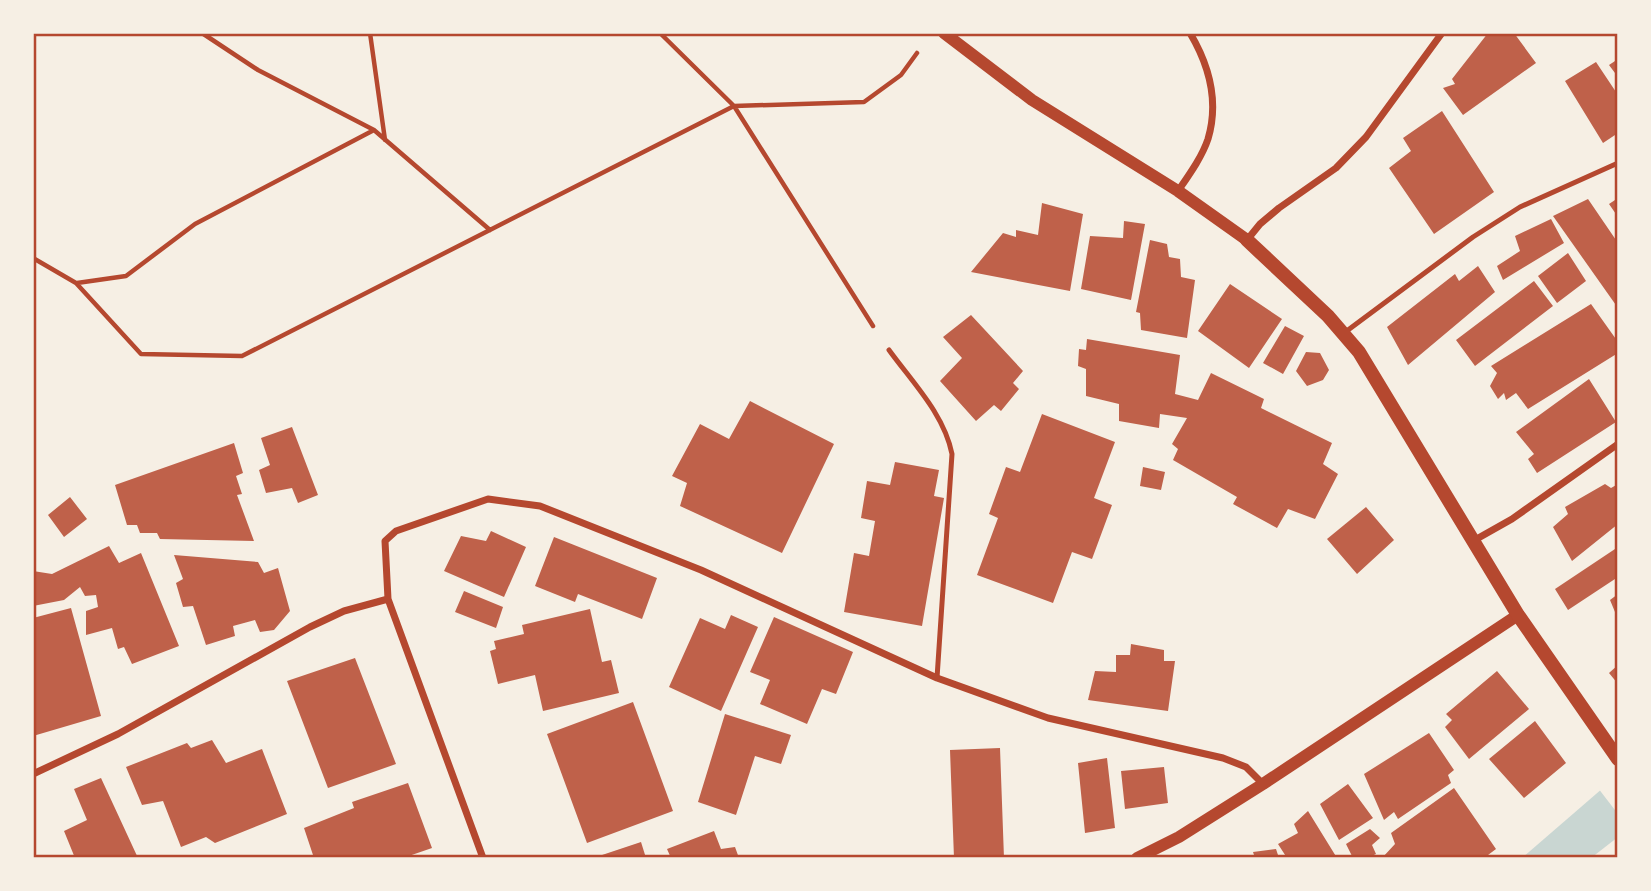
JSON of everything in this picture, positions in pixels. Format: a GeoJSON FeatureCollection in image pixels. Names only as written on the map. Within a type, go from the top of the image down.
{"type":"FeatureCollection","features":[{"type":"Feature","properties":{"kind":"main road"},"geometry":{"type":"LineString","coordinates":[[1247,240],[1344,333],[1359,352],[1518,615],[1618,759]]}},
{"type":"Feature","properties":{"kind":"street"},"geometry":{"type":"LineString","coordinates":[[944,33],[1032,100],[1178,191],[1247,240],[1260,224],[1279,208],[1336,168],[1366,137],[1442,33]]}},
{"type":"Feature","properties":{"kind":"street"},"geometry":{"type":"LineString","coordinates":[[1178,191],[1208,139],[1213,111],[1209,72],[1190,33]]}},
{"type":"Feature","properties":{"kind":"street"},"geometry":{"type":"LineString","coordinates":[[1472,542],[1512,519],[1618,444]]}},
{"type":"Feature","properties":{"kind":"street"},"geometry":{"type":"LineString","coordinates":[[483,858],[388,598],[385,541],[396,531],[488,499],[540,506],[701,570],[937,678],[1048,718],[1223,758],[1246,767],[1263,784]]}},
{"type":"Feature","properties":{"kind":"street"},"geometry":{"type":"LineString","coordinates":[[33,774],[118,734],[310,627],[344,611],[388,598]]}},
{"type":"Feature","properties":{"kind":"street"},"geometry":{"type":"LineString","coordinates":[[1137,858],[1179,837],[1263,784],[1518,615]]}},
{"type":"Feature","properties":{"kind":"lane"},"geometry":{"type":"LineString","coordinates":[[1344,333],[1473,237],[1520,207],[1618,163]]}},
{"type":"Feature","properties":{"kind":"lane"},"geometry":{"type":"LineString","coordinates":[[889,350],[939,419],[948,434],[952,454],[937,678]]}},
{"type":"Feature","properties":{"kind":"path"},"geometry":{"type":"LineString","coordinates":[[202,33],[258,70],[374,130],[491,230]]}},
{"type":"Feature","properties":{"kind":"path"},"geometry":{"type":"LineString","coordinates":[[370,33],[385,140]]}},
{"type":"Feature","properties":{"kind":"path"},"geometry":{"type":"LineString","coordinates":[[660,33],[734,106],[889,350]]}},
{"type":"Feature","properties":{"kind":"path"},"geometry":{"type":"LineString","coordinates":[[33,258],[76,283],[141,354],[242,356],[734,106],[864,102],[901,75],[924,44]]}},
{"type":"Feature","properties":{"kind":"path"},"geometry":{"type":"LineString","coordinates":[[76,283],[126,276],[195,224],[374,130]]}},
{"type":"Feature","properties":{"kind":"shaded area"},"geometry":{"type":"Polygon","coordinates":[[[1618,775],[1618,837],[1591,858],[1522,858],[1618,775]]]}},
{"type":"Feature","properties":{"kind":"pier"},"geometry":{"type":"Polygon","coordinates":[[[1618,772],[1618,814],[1598,788],[1618,772]]]}},
{"type":"Feature","properties":{"kind":"building"},"geometry":{"type":"Polygon","coordinates":[[[1488,33],[1514,33],[1536,63],[1463,115],[1443,88],[1455,84],[1452,79],[1488,33]]]}},
{"type":"Feature","properties":{"kind":"building"},"geometry":{"type":"Polygon","coordinates":[[[1618,59],[1618,77],[1609,65],[1618,59]]]}},
{"type":"Feature","properties":{"kind":"building"},"geometry":{"type":"Polygon","coordinates":[[[1596,62],[1618,95],[1618,133],[1603,143],[1565,81],[1596,62]]]}},
{"type":"Feature","properties":{"kind":"building"},"geometry":{"type":"Polygon","coordinates":[[[1442,111],[1494,192],[1434,234],[1389,168],[1411,151],[1403,138],[1442,111]]]}},
{"type":"Feature","properties":{"kind":"building"},"geometry":{"type":"Polygon","coordinates":[[[1618,198],[1618,217],[1609,204],[1618,198]]]}},
{"type":"Feature","properties":{"kind":"building"},"geometry":{"type":"Polygon","coordinates":[[[1588,199],[1618,243],[1618,308],[1553,216],[1588,199]]]}},
{"type":"Feature","properties":{"kind":"building"},"geometry":{"type":"Polygon","coordinates":[[[1042,203],[1083,214],[1070,291],[971,272],[1003,233],[1016,237],[1016,230],[1038,235],[1042,203]]]}},
{"type":"Feature","properties":{"kind":"building"},"geometry":{"type":"Polygon","coordinates":[[[1551,219],[1564,243],[1503,280],[1497,266],[1520,251],[1515,236],[1551,219]]]}},
{"type":"Feature","properties":{"kind":"building"},"geometry":{"type":"Polygon","coordinates":[[[1124,221],[1145,224],[1131,300],[1081,289],[1090,236],[1123,238],[1124,221]]]}},
{"type":"Feature","properties":{"kind":"building"},"geometry":{"type":"Polygon","coordinates":[[[1150,240],[1167,244],[1169,257],[1180,259],[1181,277],[1195,280],[1187,338],[1141,330],[1140,313],[1136,312],[1150,240]]]}},
{"type":"Feature","properties":{"kind":"building"},"geometry":{"type":"Polygon","coordinates":[[[1568,253],[1586,281],[1557,303],[1538,276],[1568,253]]]}},
{"type":"Feature","properties":{"kind":"building"},"geometry":{"type":"Polygon","coordinates":[[[1478,266],[1495,292],[1408,365],[1387,327],[1455,274],[1459,281],[1478,266]]]}},
{"type":"Feature","properties":{"kind":"building"},"geometry":{"type":"Polygon","coordinates":[[[1534,281],[1553,306],[1475,366],[1456,340],[1534,281]]]}},
{"type":"Feature","properties":{"kind":"building"},"geometry":{"type":"Polygon","coordinates":[[[1230,284],[1282,319],[1249,368],[1198,331],[1230,284]]]}},
{"type":"Feature","properties":{"kind":"building"},"geometry":{"type":"Polygon","coordinates":[[[1591,304],[1618,342],[1618,353],[1528,409],[1516,393],[1506,400],[1504,393],[1498,399],[1490,386],[1497,373],[1491,366],[1591,304]]]}},
{"type":"Feature","properties":{"kind":"building"},"geometry":{"type":"Polygon","coordinates":[[[971,315],[1023,371],[1013,383],[1019,389],[1001,411],[994,405],[976,421],[940,381],[962,358],[943,337],[971,315]]]}},
{"type":"Feature","properties":{"kind":"building"},"geometry":{"type":"Polygon","coordinates":[[[1285,326],[1304,336],[1283,374],[1263,363],[1285,326]]]}},
{"type":"Feature","properties":{"kind":"building"},"geometry":{"type":"Polygon","coordinates":[[[1087,339],[1180,355],[1175,394],[1198,400],[1211,373],[1264,399],[1261,408],[1332,443],[1323,464],[1338,474],[1315,519],[1288,509],[1277,528],[1233,504],[1237,497],[1173,460],[1178,449],[1172,444],[1187,418],[1160,414],[1159,428],[1119,421],[1119,404],[1086,396],[1086,369],[1078,366],[1079,349],[1086,350],[1087,339]]]}},
{"type":"Feature","properties":{"kind":"building"},"geometry":{"type":"Polygon","coordinates":[[[1306,352],[1320,353],[1329,370],[1323,380],[1307,386],[1296,371],[1306,352]]]}},
{"type":"Feature","properties":{"kind":"building"},"geometry":{"type":"Polygon","coordinates":[[[1589,379],[1616,422],[1537,473],[1528,459],[1534,454],[1516,432],[1589,379]]]}},
{"type":"Feature","properties":{"kind":"building"},"geometry":{"type":"Polygon","coordinates":[[[750,401],[834,444],[782,553],[680,506],[687,483],[672,476],[700,424],[729,439],[750,401]]]}},
{"type":"Feature","properties":{"kind":"building"},"geometry":{"type":"Polygon","coordinates":[[[1042,414],[1115,442],[1094,498],[1112,505],[1092,559],[1072,552],[1053,603],[977,575],[998,518],[989,514],[1006,467],[1020,472],[1042,414]]]}},
{"type":"Feature","properties":{"kind":"building"},"geometry":{"type":"Polygon","coordinates":[[[292,427],[318,495],[298,503],[292,488],[266,493],[259,470],[270,465],[261,438],[292,427]]]}},
{"type":"Feature","properties":{"kind":"building"},"geometry":{"type":"Polygon","coordinates":[[[234,443],[243,473],[236,476],[242,494],[237,495],[254,541],[160,539],[157,533],[140,533],[137,525],[127,525],[115,485],[234,443]]]}},
{"type":"Feature","properties":{"kind":"building"},"geometry":{"type":"Polygon","coordinates":[[[895,462],[939,470],[934,496],[944,498],[922,626],[844,612],[854,553],[869,556],[875,521],[861,518],[867,481],[890,485],[895,462]]]}},
{"type":"Feature","properties":{"kind":"building"},"geometry":{"type":"Polygon","coordinates":[[[1143,467],[1165,472],[1161,490],[1140,486],[1143,467]]]}},
{"type":"Feature","properties":{"kind":"building"},"geometry":{"type":"Polygon","coordinates":[[[1605,484],[1611,488],[1618,484],[1618,524],[1572,561],[1553,527],[1568,514],[1565,507],[1605,484]]]}},
{"type":"Feature","properties":{"kind":"building"},"geometry":{"type":"Polygon","coordinates":[[[70,497],[87,519],[64,537],[48,515],[70,497]]]}},
{"type":"Feature","properties":{"kind":"building"},"geometry":{"type":"Polygon","coordinates":[[[1366,507],[1394,540],[1357,574],[1327,539],[1366,507]]]}},
{"type":"Feature","properties":{"kind":"building"},"geometry":{"type":"Polygon","coordinates":[[[491,531],[526,547],[504,597],[444,571],[461,536],[486,541],[491,531]]]}},
{"type":"Feature","properties":{"kind":"building"},"geometry":{"type":"Polygon","coordinates":[[[554,537],[657,578],[642,619],[578,594],[575,602],[535,586],[554,537]]]}},
{"type":"Feature","properties":{"kind":"building"},"geometry":{"type":"Polygon","coordinates":[[[109,546],[119,563],[141,553],[179,646],[132,664],[124,647],[118,649],[112,628],[86,635],[86,611],[98,607],[96,595],[85,596],[80,587],[64,600],[33,606],[33,571],[52,574],[109,546]]]}},
{"type":"Feature","properties":{"kind":"building"},"geometry":{"type":"Polygon","coordinates":[[[1618,547],[1618,577],[1568,610],[1555,589],[1618,547]]]}},
{"type":"Feature","properties":{"kind":"building"},"geometry":{"type":"Polygon","coordinates":[[[174,555],[258,562],[264,573],[278,568],[290,611],[274,630],[260,632],[255,620],[233,626],[235,636],[206,645],[193,606],[183,607],[176,583],[183,579],[174,555]]]}},
{"type":"Feature","properties":{"kind":"building"},"geometry":{"type":"Polygon","coordinates":[[[464,591],[503,607],[496,628],[455,612],[464,591]]]}},
{"type":"Feature","properties":{"kind":"building"},"geometry":{"type":"Polygon","coordinates":[[[1618,594],[1618,610],[1615,612],[1610,600],[1618,594]]]}},
{"type":"Feature","properties":{"kind":"building"},"geometry":{"type":"Polygon","coordinates":[[[71,608],[101,716],[33,736],[33,618],[71,608]]]}},
{"type":"Feature","properties":{"kind":"building"},"geometry":{"type":"Polygon","coordinates":[[[590,609],[602,662],[611,660],[619,693],[543,711],[535,675],[498,684],[490,651],[496,649],[494,641],[524,634],[522,625],[590,609]]]}},
{"type":"Feature","properties":{"kind":"building"},"geometry":{"type":"Polygon","coordinates":[[[731,615],[758,627],[721,711],[669,687],[700,618],[725,629],[731,615]]]}},
{"type":"Feature","properties":{"kind":"building"},"geometry":{"type":"Polygon","coordinates":[[[774,617],[853,652],[836,694],[822,689],[807,724],[760,704],[770,680],[750,672],[774,617]]]}},
{"type":"Feature","properties":{"kind":"building"},"geometry":{"type":"Polygon","coordinates":[[[1131,644],[1164,650],[1164,661],[1175,661],[1168,711],[1088,700],[1095,671],[1116,672],[1116,655],[1130,655],[1131,644]]]}},
{"type":"Feature","properties":{"kind":"building"},"geometry":{"type":"Polygon","coordinates":[[[355,658],[396,764],[328,788],[287,681],[355,658]]]}},
{"type":"Feature","properties":{"kind":"building"},"geometry":{"type":"Polygon","coordinates":[[[1618,665],[1618,684],[1609,673],[1618,665]]]}},
{"type":"Feature","properties":{"kind":"building"},"geometry":{"type":"Polygon","coordinates":[[[1497,671],[1529,709],[1469,759],[1445,727],[1452,720],[1446,714],[1497,671]]]}},
{"type":"Feature","properties":{"kind":"building"},"geometry":{"type":"Polygon","coordinates":[[[633,702],[673,811],[587,843],[547,734],[633,702]]]}},
{"type":"Feature","properties":{"kind":"building"},"geometry":{"type":"Polygon","coordinates":[[[725,714],[791,735],[781,764],[755,756],[736,815],[698,802],[725,714]]]}},
{"type":"Feature","properties":{"kind":"building"},"geometry":{"type":"Polygon","coordinates":[[[1535,721],[1566,763],[1524,798],[1489,759],[1535,721]]]}},
{"type":"Feature","properties":{"kind":"building"},"geometry":{"type":"Polygon","coordinates":[[[1429,733],[1454,770],[1448,775],[1451,783],[1398,819],[1394,812],[1384,820],[1364,774],[1429,733]]]}},
{"type":"Feature","properties":{"kind":"building"},"geometry":{"type":"Polygon","coordinates":[[[212,740],[226,763],[262,749],[287,814],[215,843],[206,837],[181,847],[163,801],[142,805],[126,767],[187,743],[191,748],[212,740]]]}},
{"type":"Feature","properties":{"kind":"building"},"geometry":{"type":"Polygon","coordinates":[[[1000,748],[1004,858],[954,858],[950,750],[1000,748]]]}},
{"type":"Feature","properties":{"kind":"building"},"geometry":{"type":"Polygon","coordinates":[[[1107,758],[1115,828],[1085,833],[1078,763],[1107,758]]]}},
{"type":"Feature","properties":{"kind":"building"},"geometry":{"type":"Polygon","coordinates":[[[1164,767],[1168,803],[1125,809],[1121,771],[1164,767]]]}},
{"type":"Feature","properties":{"kind":"building"},"geometry":{"type":"Polygon","coordinates":[[[101,778],[138,858],[75,858],[64,831],[87,820],[74,789],[101,778]]]}},
{"type":"Feature","properties":{"kind":"building"},"geometry":{"type":"Polygon","coordinates":[[[408,783],[432,848],[403,858],[314,858],[304,828],[354,808],[352,802],[408,783]]]}},
{"type":"Feature","properties":{"kind":"building"},"geometry":{"type":"Polygon","coordinates":[[[1348,784],[1373,818],[1339,840],[1320,804],[1348,784]]]}},
{"type":"Feature","properties":{"kind":"building"},"geometry":{"type":"Polygon","coordinates":[[[1454,788],[1496,849],[1484,858],[1382,858],[1395,844],[1391,833],[1454,788]]]}},
{"type":"Feature","properties":{"kind":"building"},"geometry":{"type":"Polygon","coordinates":[[[1308,811],[1337,858],[1287,858],[1278,844],[1298,833],[1294,824],[1308,811]]]}},
{"type":"Feature","properties":{"kind":"building"},"geometry":{"type":"Polygon","coordinates":[[[1370,829],[1380,838],[1372,845],[1376,854],[1367,858],[1353,858],[1346,844],[1370,829]]]}},
{"type":"Feature","properties":{"kind":"building"},"geometry":{"type":"Polygon","coordinates":[[[714,831],[721,849],[735,847],[739,858],[671,858],[667,849],[714,831]]]}},
{"type":"Feature","properties":{"kind":"building"},"geometry":{"type":"Polygon","coordinates":[[[641,842],[646,858],[596,858],[596,857],[641,842]]]}},
{"type":"Feature","properties":{"kind":"building"},"geometry":{"type":"Polygon","coordinates":[[[1276,849],[1279,858],[1255,858],[1253,852],[1276,849]]]}}]}
